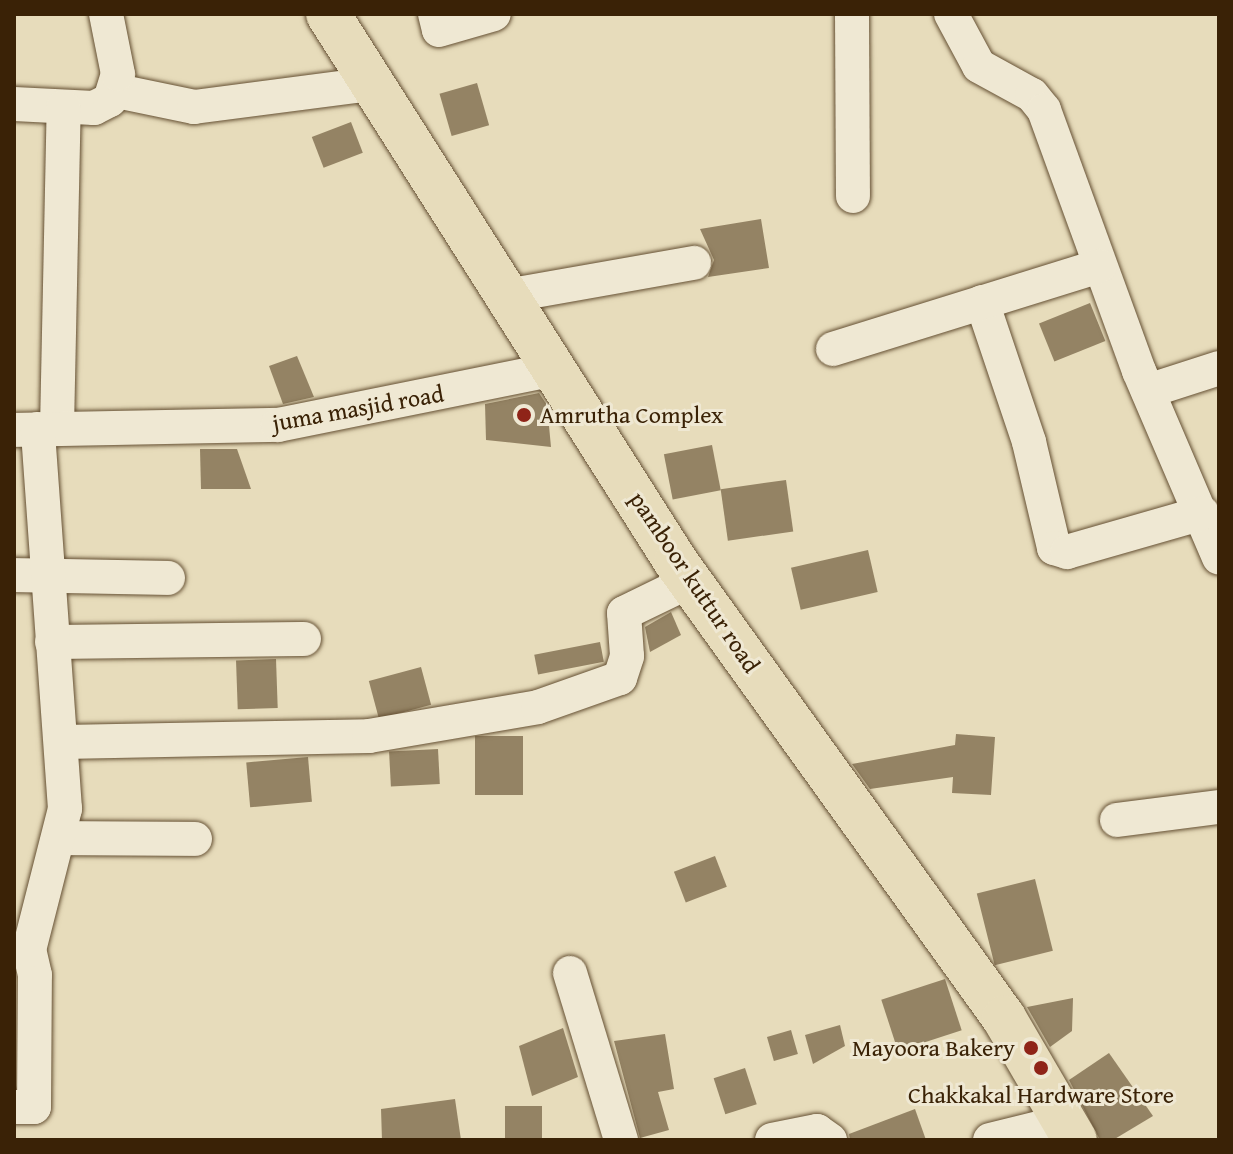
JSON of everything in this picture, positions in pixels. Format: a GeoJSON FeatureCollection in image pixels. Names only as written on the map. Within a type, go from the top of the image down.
{"type":"FeatureCollection","features":[{"type":"Feature","properties":{"kind":"main road","name":"pamboor kuttur road"},"geometry":{"type":"LineString","coordinates":[[328,14],[690,581],[1004,1018],[1067,1131]]}},
{"type":"Feature","properties":{"kind":"street"},"geometry":{"type":"LineString","coordinates":[[106,14],[117,91]]}},
{"type":"Feature","properties":{"kind":"street"},"geometry":{"type":"LineString","coordinates":[[437,22],[494,14]]}},
{"type":"Feature","properties":{"kind":"street"},"geometry":{"type":"LineString","coordinates":[[852,14],[853,196]]}},
{"type":"Feature","properties":{"kind":"street"},"geometry":{"type":"LineString","coordinates":[[951,14],[979,66],[1022,88],[1044,110],[1099,266],[1219,558]]}},
{"type":"Feature","properties":{"kind":"street"},"geometry":{"type":"LineString","coordinates":[[14,104],[94,108],[117,91],[194,107],[372,84]]}},
{"type":"Feature","properties":{"kind":"street"},"geometry":{"type":"LineString","coordinates":[[14,1107],[34,1107],[35,975],[22,951],[61,838],[63,742],[52,642],[29,575],[36,429],[64,107]]}},
{"type":"Feature","properties":{"kind":"street"},"geometry":{"type":"LineString","coordinates":[[506,296],[694,263]]}},
{"type":"Feature","properties":{"kind":"street"},"geometry":{"type":"LineString","coordinates":[[833,349],[1099,266]]}},
{"type":"Feature","properties":{"kind":"street"},"geometry":{"type":"LineString","coordinates":[[982,302],[1029,442],[1054,548],[1067,552],[1203,513]]}},
{"type":"Feature","properties":{"kind":"street"},"geometry":{"type":"LineString","coordinates":[[1148,391],[1219,368]]}},
{"type":"Feature","properties":{"kind":"street","name":"juma masjid road"},"geometry":{"type":"LineString","coordinates":[[36,429],[278,425],[555,369]]}},
{"type":"Feature","properties":{"kind":"street"},"geometry":{"type":"LineString","coordinates":[[29,575],[168,578]]}},
{"type":"Feature","properties":{"kind":"street"},"geometry":{"type":"LineString","coordinates":[[63,742],[369,736],[538,707],[620,678],[627,656],[624,613],[690,581]]}},
{"type":"Feature","properties":{"kind":"street"},"geometry":{"type":"LineString","coordinates":[[52,642],[304,639]]}},
{"type":"Feature","properties":{"kind":"street"},"geometry":{"type":"LineString","coordinates":[[1117,820],[1219,807]]}},
{"type":"Feature","properties":{"kind":"street"},"geometry":{"type":"LineString","coordinates":[[61,838],[195,839]]}},
{"type":"Feature","properties":{"kind":"street"},"geometry":{"type":"LineString","coordinates":[[570,973],[621,1140]]}},
{"type":"Feature","properties":{"kind":"street"},"geometry":{"type":"LineString","coordinates":[[772,1140],[817,1131],[830,1140]]}},
{"type":"Feature","properties":{"kind":"street"},"geometry":{"type":"LineString","coordinates":[[990,1140],[1067,1131]]}},
{"type":"Feature","properties":{"kind":"building"},"geometry":{"type":"Polygon","coordinates":[[[477,83],[489,125],[452,136],[440,94],[477,83]]]}},
{"type":"Feature","properties":{"kind":"building"},"geometry":{"type":"Polygon","coordinates":[[[351,122],[363,153],[324,168],[312,137],[351,122]]]}},
{"type":"Feature","properties":{"kind":"building"},"geometry":{"type":"Polygon","coordinates":[[[761,219],[769,268],[708,277],[714,260],[700,229],[761,219]]]}},
{"type":"Feature","properties":{"kind":"building"},"geometry":{"type":"Polygon","coordinates":[[[1090,303],[1105,341],[1054,362],[1039,324],[1090,303]]]}},
{"type":"Feature","properties":{"kind":"building"},"geometry":{"type":"Polygon","coordinates":[[[297,356],[314,397],[283,404],[269,366],[297,356]]]}},
{"type":"Feature","properties":{"kind":"building"},"geometry":{"type":"Polygon","coordinates":[[[539,393],[547,405],[551,447],[486,440],[485,404],[539,393]]]}},
{"type":"Feature","properties":{"kind":"building"},"geometry":{"type":"Polygon","coordinates":[[[712,445],[721,490],[673,500],[664,454],[712,445]]]}},
{"type":"Feature","properties":{"kind":"building"},"geometry":{"type":"Polygon","coordinates":[[[200,449],[237,449],[251,489],[201,489],[200,449]]]}},
{"type":"Feature","properties":{"kind":"building"},"geometry":{"type":"Polygon","coordinates":[[[786,480],[793,531],[728,541],[721,489],[786,480]]]}},
{"type":"Feature","properties":{"kind":"building"},"geometry":{"type":"Polygon","coordinates":[[[868,550],[878,592],[801,610],[791,568],[868,550]]]}},
{"type":"Feature","properties":{"kind":"building"},"geometry":{"type":"Polygon","coordinates":[[[671,612],[681,635],[650,652],[645,627],[671,612]]]}},
{"type":"Feature","properties":{"kind":"building"},"geometry":{"type":"Polygon","coordinates":[[[600,642],[604,662],[538,674],[534,655],[600,642]]]}},
{"type":"Feature","properties":{"kind":"building"},"geometry":{"type":"Polygon","coordinates":[[[276,659],[278,708],[238,709],[236,660],[276,659]]]}},
{"type":"Feature","properties":{"kind":"building"},"geometry":{"type":"Polygon","coordinates":[[[421,667],[431,705],[379,719],[369,681],[421,667]]]}},
{"type":"Feature","properties":{"kind":"building"},"geometry":{"type":"Polygon","coordinates":[[[956,734],[995,737],[991,795],[952,793],[953,777],[870,789],[852,764],[955,745],[956,734]]]}},
{"type":"Feature","properties":{"kind":"building"},"geometry":{"type":"Polygon","coordinates":[[[475,736],[523,736],[523,795],[475,795],[475,736]]]}},
{"type":"Feature","properties":{"kind":"building"},"geometry":{"type":"Polygon","coordinates":[[[438,749],[440,784],[391,787],[389,752],[438,749]]]}},
{"type":"Feature","properties":{"kind":"building"},"geometry":{"type":"Polygon","coordinates":[[[308,757],[312,802],[250,807],[246,762],[308,757]]]}},
{"type":"Feature","properties":{"kind":"building"},"geometry":{"type":"Polygon","coordinates":[[[715,856],[727,887],[686,903],[674,872],[715,856]]]}},
{"type":"Feature","properties":{"kind":"building"},"geometry":{"type":"Polygon","coordinates":[[[1035,879],[1053,951],[995,965],[977,894],[1035,879]]]}},
{"type":"Feature","properties":{"kind":"building"},"geometry":{"type":"Polygon","coordinates":[[[945,979],[962,1030],[898,1051],[881,1000],[945,979]]]}},
{"type":"Feature","properties":{"kind":"building"},"geometry":{"type":"Polygon","coordinates":[[[1073,998],[1072,1031],[1050,1047],[1027,1007],[1073,998]]]}},
{"type":"Feature","properties":{"kind":"building"},"geometry":{"type":"Polygon","coordinates":[[[840,1025],[845,1046],[813,1064],[805,1035],[840,1025]]]}},
{"type":"Feature","properties":{"kind":"building"},"geometry":{"type":"Polygon","coordinates":[[[563,1028],[578,1077],[532,1096],[519,1046],[563,1028]]]}},
{"type":"Feature","properties":{"kind":"building"},"geometry":{"type":"Polygon","coordinates":[[[791,1030],[798,1054],[774,1061],[767,1037],[791,1030]]]}},
{"type":"Feature","properties":{"kind":"building"},"geometry":{"type":"Polygon","coordinates":[[[665,1034],[674,1089],[658,1092],[669,1130],[640,1138],[614,1041],[665,1034]]]}},
{"type":"Feature","properties":{"kind":"building"},"geometry":{"type":"Polygon","coordinates":[[[1109,1053],[1153,1116],[1113,1140],[1100,1140],[1069,1080],[1109,1053]]]}},
{"type":"Feature","properties":{"kind":"building"},"geometry":{"type":"Polygon","coordinates":[[[745,1068],[757,1104],[725,1114],[714,1078],[745,1068]]]}},
{"type":"Feature","properties":{"kind":"building"},"geometry":{"type":"Polygon","coordinates":[[[455,1099],[461,1140],[382,1140],[381,1109],[455,1099]]]}},
{"type":"Feature","properties":{"kind":"building"},"geometry":{"type":"Polygon","coordinates":[[[505,1106],[542,1106],[542,1140],[505,1140],[505,1106]]]}},
{"type":"Feature","properties":{"kind":"building"},"geometry":{"type":"Polygon","coordinates":[[[915,1109],[926,1140],[850,1140],[849,1134],[915,1109]]]}},
{"type":"Feature","properties":{"kind":"place","name":"Amrutha Complex"},"geometry":{"type":"Point","coordinates":[524,415]}},
{"type":"Feature","properties":{"kind":"place","name":"Mayoora Bakery"},"geometry":{"type":"Point","coordinates":[1031,1048]}},
{"type":"Feature","properties":{"kind":"place","name":"Chakkakal Hardware Store"},"geometry":{"type":"Point","coordinates":[1041,1068]}}]}
